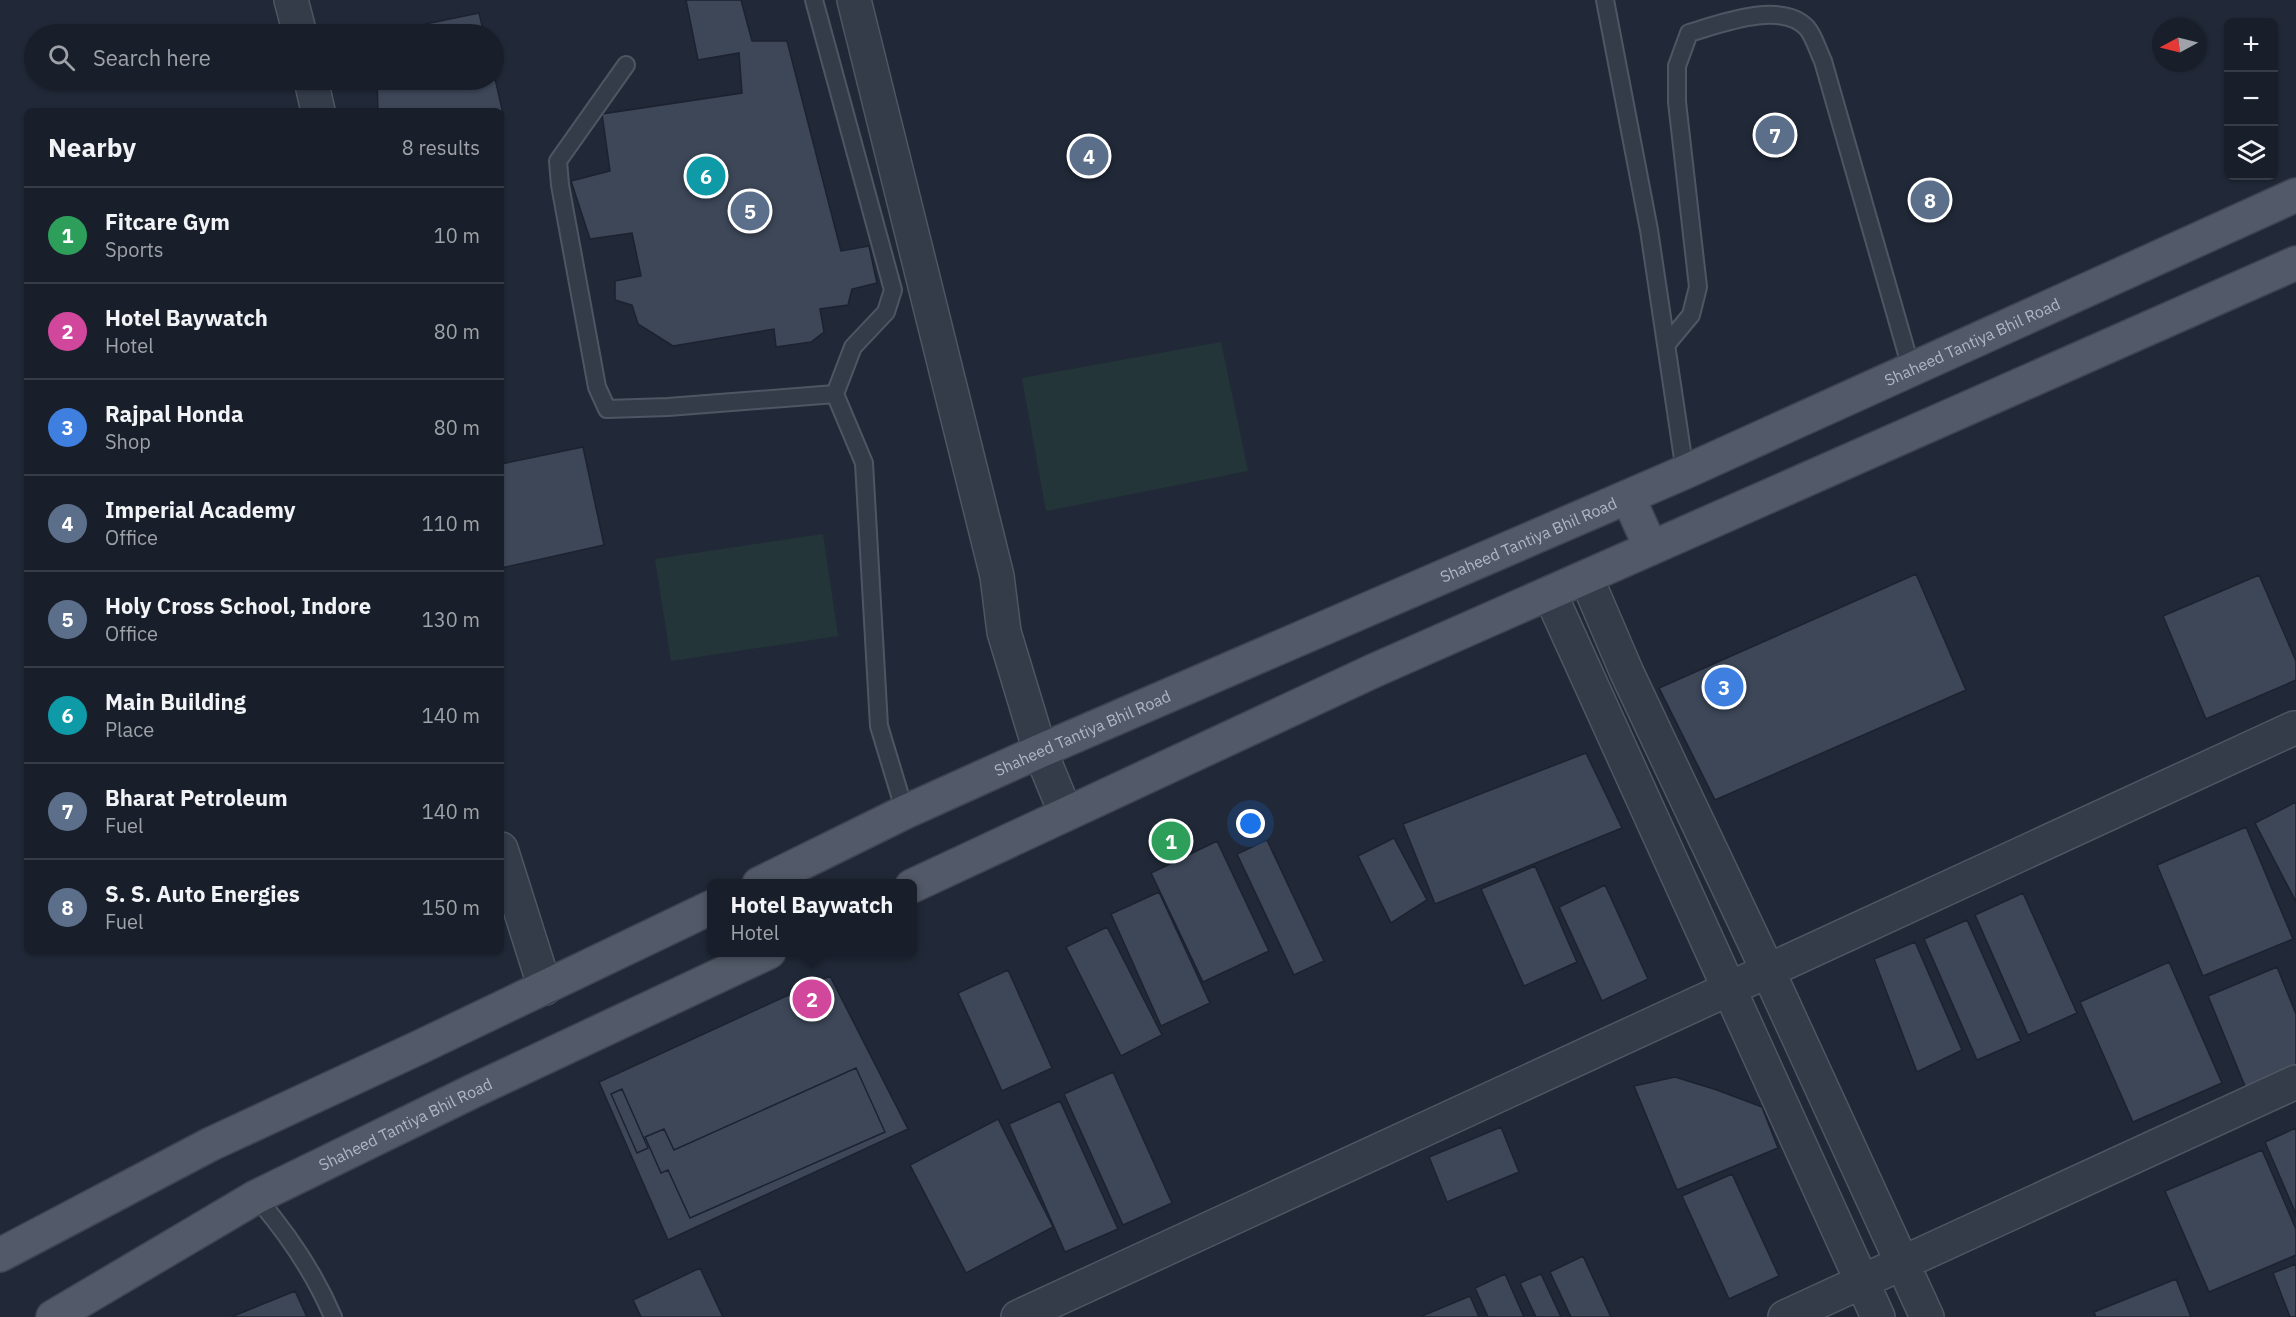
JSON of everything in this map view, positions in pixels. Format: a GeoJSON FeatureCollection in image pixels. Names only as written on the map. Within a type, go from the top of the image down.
{"type":"FeatureCollection","features":[{"type":"Feature","properties":{"kind":"main road","name":"Shaheed Tantiya Bhil Road"},"geometry":{"type":"LineString","coordinates":[[769,879],[905,812],[1040,751],[1685,472],[2296,195]]}},
{"type":"Feature","properties":{"kind":"main road"},"geometry":{"type":"LineString","coordinates":[[917,884],[1373,671],[2296,264]]}},
{"type":"Feature","properties":{"kind":"main road"},"geometry":{"type":"LineString","coordinates":[[1628,496],[1651,548]]}},
{"type":"Feature","properties":{"kind":"main road"},"geometry":{"type":"LineString","coordinates":[[0,1255],[211,1144],[545,988],[707,909]]}},
{"type":"Feature","properties":{"kind":"main road","name":"Shaheed Tantiya Bhil Road"},"geometry":{"type":"LineString","coordinates":[[53,1317],[256,1197],[473,1091],[759,957]]}},
{"type":"Feature","properties":{"kind":"street"},"geometry":{"type":"LineString","coordinates":[[291,0],[297,24]]}},
{"type":"Feature","properties":{"kind":"street"},"geometry":{"type":"LineString","coordinates":[[854,0],[997,576],[1004,632],[1040,751],[1066,814]]}},
{"type":"Feature","properties":{"kind":"street"},"geometry":{"type":"LineString","coordinates":[[313,90],[317,108]]}},
{"type":"Feature","properties":{"kind":"street"},"geometry":{"type":"LineString","coordinates":[[1586,577],[1627,673],[1768,971],[1927,1317]]}},
{"type":"Feature","properties":{"kind":"street"},"geometry":{"type":"LineString","coordinates":[[1550,594],[1878,1317]]}},
{"type":"Feature","properties":{"kind":"street"},"geometry":{"type":"LineString","coordinates":[[1018,1317],[2294,728]]}},
{"type":"Feature","properties":{"kind":"street"},"geometry":{"type":"LineString","coordinates":[[504,858],[545,988]]}},
{"type":"Feature","properties":{"kind":"street"},"geometry":{"type":"LineString","coordinates":[[1785,1317],[2296,1082]]}},
{"type":"Feature","properties":{"kind":"lane"},"geometry":{"type":"LineString","coordinates":[[814,0],[893,290],[886,312],[853,347],[835,394],[864,463],[879,726],[905,812]]}},
{"type":"Feature","properties":{"kind":"lane"},"geometry":{"type":"LineString","coordinates":[[1605,0],[1649,230],[1685,472]]}},
{"type":"Feature","properties":{"kind":"lane"},"geometry":{"type":"LineString","coordinates":[[1666,345],[1691,315],[1698,286],[1677,102],[1677,66],[1689,33],[1759,13],[1786,14],[1807,27],[1823,61],[1911,368]]}},
{"type":"Feature","properties":{"kind":"lane"},"geometry":{"type":"LineString","coordinates":[[626,65],[558,161],[560,185],[597,387],[607,409],[668,407],[835,394]]}},
{"type":"Feature","properties":{"kind":"lane"},"geometry":{"type":"LineString","coordinates":[[256,1197],[285,1230],[305,1260],[322,1290],[333,1317]]}},
{"type":"Feature","properties":{"kind":"shaded area"},"geometry":{"type":"Polygon","coordinates":[[[1221,342],[1248,471],[1046,511],[1022,378],[1221,342]]]}},
{"type":"Feature","properties":{"kind":"shaded area"},"geometry":{"type":"Polygon","coordinates":[[[823,534],[838,636],[671,661],[655,559],[823,534]]]}},
{"type":"Feature","properties":{"kind":"building"},"geometry":{"type":"Polygon","coordinates":[[[686,0],[741,0],[752,41],[787,41],[841,251],[869,246],[877,283],[852,289],[848,305],[820,309],[824,332],[811,342],[776,347],[774,329],[673,346],[638,324],[632,305],[615,300],[615,281],[641,276],[632,233],[590,239],[571,181],[610,171],[602,114],[742,93],[739,53],[698,60],[686,0]]]}},
{"type":"Feature","properties":{"kind":"building"},"geometry":{"type":"Polygon","coordinates":[[[479,13],[482,24],[426,24],[479,13]]]}},
{"type":"Feature","properties":{"kind":"building"},"geometry":{"type":"Polygon","coordinates":[[[377,90],[498,90],[502,108],[378,108],[377,90]]]}},
{"type":"Feature","properties":{"kind":"building"},"geometry":{"type":"Polygon","coordinates":[[[583,447],[604,545],[504,567],[504,463],[583,447]]]}},
{"type":"Feature","properties":{"kind":"building"},"geometry":{"type":"Polygon","coordinates":[[[1916,574],[1966,690],[1715,800],[1659,688],[1916,574]]]}},
{"type":"Feature","properties":{"kind":"building"},"geometry":{"type":"Polygon","coordinates":[[[2259,575],[2296,661],[2296,680],[2206,719],[2163,616],[2259,575]]]}},
{"type":"Feature","properties":{"kind":"building"},"geometry":{"type":"Polygon","coordinates":[[[1586,753],[1622,828],[1435,904],[1403,824],[1586,753]]]}},
{"type":"Feature","properties":{"kind":"building"},"geometry":{"type":"Polygon","coordinates":[[[2296,802],[2296,902],[2255,823],[2296,802]]]}},
{"type":"Feature","properties":{"kind":"building"},"geometry":{"type":"Polygon","coordinates":[[[2246,827],[2293,939],[2203,976],[2157,865],[2246,827]]]}},
{"type":"Feature","properties":{"kind":"building"},"geometry":{"type":"Polygon","coordinates":[[[1394,838],[1427,900],[1391,923],[1358,856],[1394,838]]]}},
{"type":"Feature","properties":{"kind":"building"},"geometry":{"type":"Polygon","coordinates":[[[1267,840],[1324,961],[1294,975],[1237,854],[1267,840]]]}},
{"type":"Feature","properties":{"kind":"building"},"geometry":{"type":"Polygon","coordinates":[[[1217,841],[1269,951],[1203,982],[1151,873],[1217,841]]]}},
{"type":"Feature","properties":{"kind":"building"},"geometry":{"type":"Polygon","coordinates":[[[1535,866],[1577,962],[1524,986],[1481,889],[1535,866]]]}},
{"type":"Feature","properties":{"kind":"building"},"geometry":{"type":"Polygon","coordinates":[[[1605,885],[1648,979],[1602,1001],[1559,907],[1605,885]]]}},
{"type":"Feature","properties":{"kind":"building"},"geometry":{"type":"Polygon","coordinates":[[[1159,892],[1210,1003],[1161,1026],[1111,914],[1159,892]]]}},
{"type":"Feature","properties":{"kind":"building"},"geometry":{"type":"Polygon","coordinates":[[[2023,893],[2077,1013],[2028,1035],[1975,915],[2023,893]]]}},
{"type":"Feature","properties":{"kind":"building"},"geometry":{"type":"Polygon","coordinates":[[[1967,920],[2021,1041],[1977,1060],[1924,939],[1967,920]]]}},
{"type":"Feature","properties":{"kind":"building"},"geometry":{"type":"Polygon","coordinates":[[[1107,927],[1162,1035],[1121,1056],[1066,947],[1107,927]]]}},
{"type":"Feature","properties":{"kind":"building"},"geometry":{"type":"Polygon","coordinates":[[[1915,942],[1962,1050],[1917,1072],[1874,959],[1915,942]]]}},
{"type":"Feature","properties":{"kind":"building"},"geometry":{"type":"Polygon","coordinates":[[[2169,962],[2222,1083],[2133,1122],[2080,1002],[2169,962]]]}},
{"type":"Feature","properties":{"kind":"building"},"geometry":{"type":"Polygon","coordinates":[[[2277,967],[2296,1014],[2296,1070],[2247,1091],[2208,996],[2277,967]]]}},
{"type":"Feature","properties":{"kind":"building"},"geometry":{"type":"Polygon","coordinates":[[[1008,970],[1052,1068],[1002,1091],[958,993],[1008,970]]]}},
{"type":"Feature","properties":{"kind":"building"},"geometry":{"type":"Polygon","coordinates":[[[830,976],[908,1129],[668,1240],[599,1082],[830,976]]]}},
{"type":"Feature","properties":{"kind":"building"},"geometry":{"type":"Polygon","coordinates":[[[856,1068],[885,1132],[690,1218],[668,1170],[661,1173],[645,1137],[664,1129],[674,1150],[856,1068]]]}},
{"type":"Feature","properties":{"kind":"building"},"geometry":{"type":"Polygon","coordinates":[[[1113,1072],[1172,1203],[1123,1225],[1064,1094],[1113,1072]]]}},
{"type":"Feature","properties":{"kind":"building"},"geometry":{"type":"Polygon","coordinates":[[[1675,1077],[1762,1107],[1778,1148],[1677,1190],[1634,1086],[1675,1077]]]}},
{"type":"Feature","properties":{"kind":"building"},"geometry":{"type":"Polygon","coordinates":[[[622,1089],[648,1148],[637,1153],[611,1094],[622,1089]]]}},
{"type":"Feature","properties":{"kind":"building"},"geometry":{"type":"Polygon","coordinates":[[[1060,1101],[1118,1229],[1065,1252],[1009,1124],[1060,1101]]]}},
{"type":"Feature","properties":{"kind":"building"},"geometry":{"type":"Polygon","coordinates":[[[998,1119],[1053,1227],[966,1273],[910,1165],[998,1119]]]}},
{"type":"Feature","properties":{"kind":"building"},"geometry":{"type":"Polygon","coordinates":[[[1501,1127],[1519,1172],[1447,1202],[1429,1157],[1501,1127]]]}},
{"type":"Feature","properties":{"kind":"building"},"geometry":{"type":"Polygon","coordinates":[[[2296,1128],[2296,1214],[2265,1142],[2296,1128]]]}},
{"type":"Feature","properties":{"kind":"building"},"geometry":{"type":"Polygon","coordinates":[[[2262,1150],[2296,1229],[2296,1255],[2209,1292],[2165,1191],[2262,1150]]]}},
{"type":"Feature","properties":{"kind":"building"},"geometry":{"type":"Polygon","coordinates":[[[1732,1174],[1779,1276],[1729,1299],[1682,1196],[1732,1174]]]}},
{"type":"Feature","properties":{"kind":"building"},"geometry":{"type":"Polygon","coordinates":[[[1583,1256],[1611,1317],[1571,1317],[1550,1272],[1583,1256]]]}},
{"type":"Feature","properties":{"kind":"building"},"geometry":{"type":"Polygon","coordinates":[[[2296,1264],[2296,1317],[2290,1317],[2273,1273],[2296,1264]]]}},
{"type":"Feature","properties":{"kind":"building"},"geometry":{"type":"Polygon","coordinates":[[[700,1268],[723,1317],[641,1317],[633,1300],[700,1268]]]}},
{"type":"Feature","properties":{"kind":"building"},"geometry":{"type":"Polygon","coordinates":[[[1505,1274],[1524,1317],[1488,1317],[1475,1288],[1505,1274]]]}},
{"type":"Feature","properties":{"kind":"building"},"geometry":{"type":"Polygon","coordinates":[[[1541,1274],[1561,1317],[1536,1317],[1520,1283],[1541,1274]]]}},
{"type":"Feature","properties":{"kind":"building"},"geometry":{"type":"Polygon","coordinates":[[[2176,1279],[2191,1317],[2096,1317],[2094,1312],[2176,1279]]]}},
{"type":"Feature","properties":{"kind":"building"},"geometry":{"type":"Polygon","coordinates":[[[295,1291],[307,1317],[231,1317],[295,1291]]]}},
{"type":"Feature","properties":{"kind":"building"},"geometry":{"type":"Polygon","coordinates":[[[1470,1296],[1479,1317],[1422,1316],[1470,1296]]]}},
{"type":"Feature","properties":{"kind":"place","name":"Bharat Petroleum"},"geometry":{"type":"Point","coordinates":[1775,135]}},
{"type":"Feature","properties":{"kind":"place","name":"Imperial Academy"},"geometry":{"type":"Point","coordinates":[1089,156]}},
{"type":"Feature","properties":{"kind":"place","name":"Main Building"},"geometry":{"type":"Point","coordinates":[706,176]}},
{"type":"Feature","properties":{"kind":"place","name":"S. S. Auto Energies"},"geometry":{"type":"Point","coordinates":[1930,200]}},
{"type":"Feature","properties":{"kind":"place","name":"Holy Cross School, Indore"},"geometry":{"type":"Point","coordinates":[750,211]}},
{"type":"Feature","properties":{"kind":"place","name":"Rajpal Honda"},"geometry":{"type":"Point","coordinates":[1724,687]}},
{"type":"Feature","properties":{"kind":"place","name":"Fitcare Gym"},"geometry":{"type":"Point","coordinates":[1171,841]}},
{"type":"Feature","properties":{"kind":"place","name":"Hotel Baywatch"},"geometry":{"type":"Point","coordinates":[812,999]}}]}
